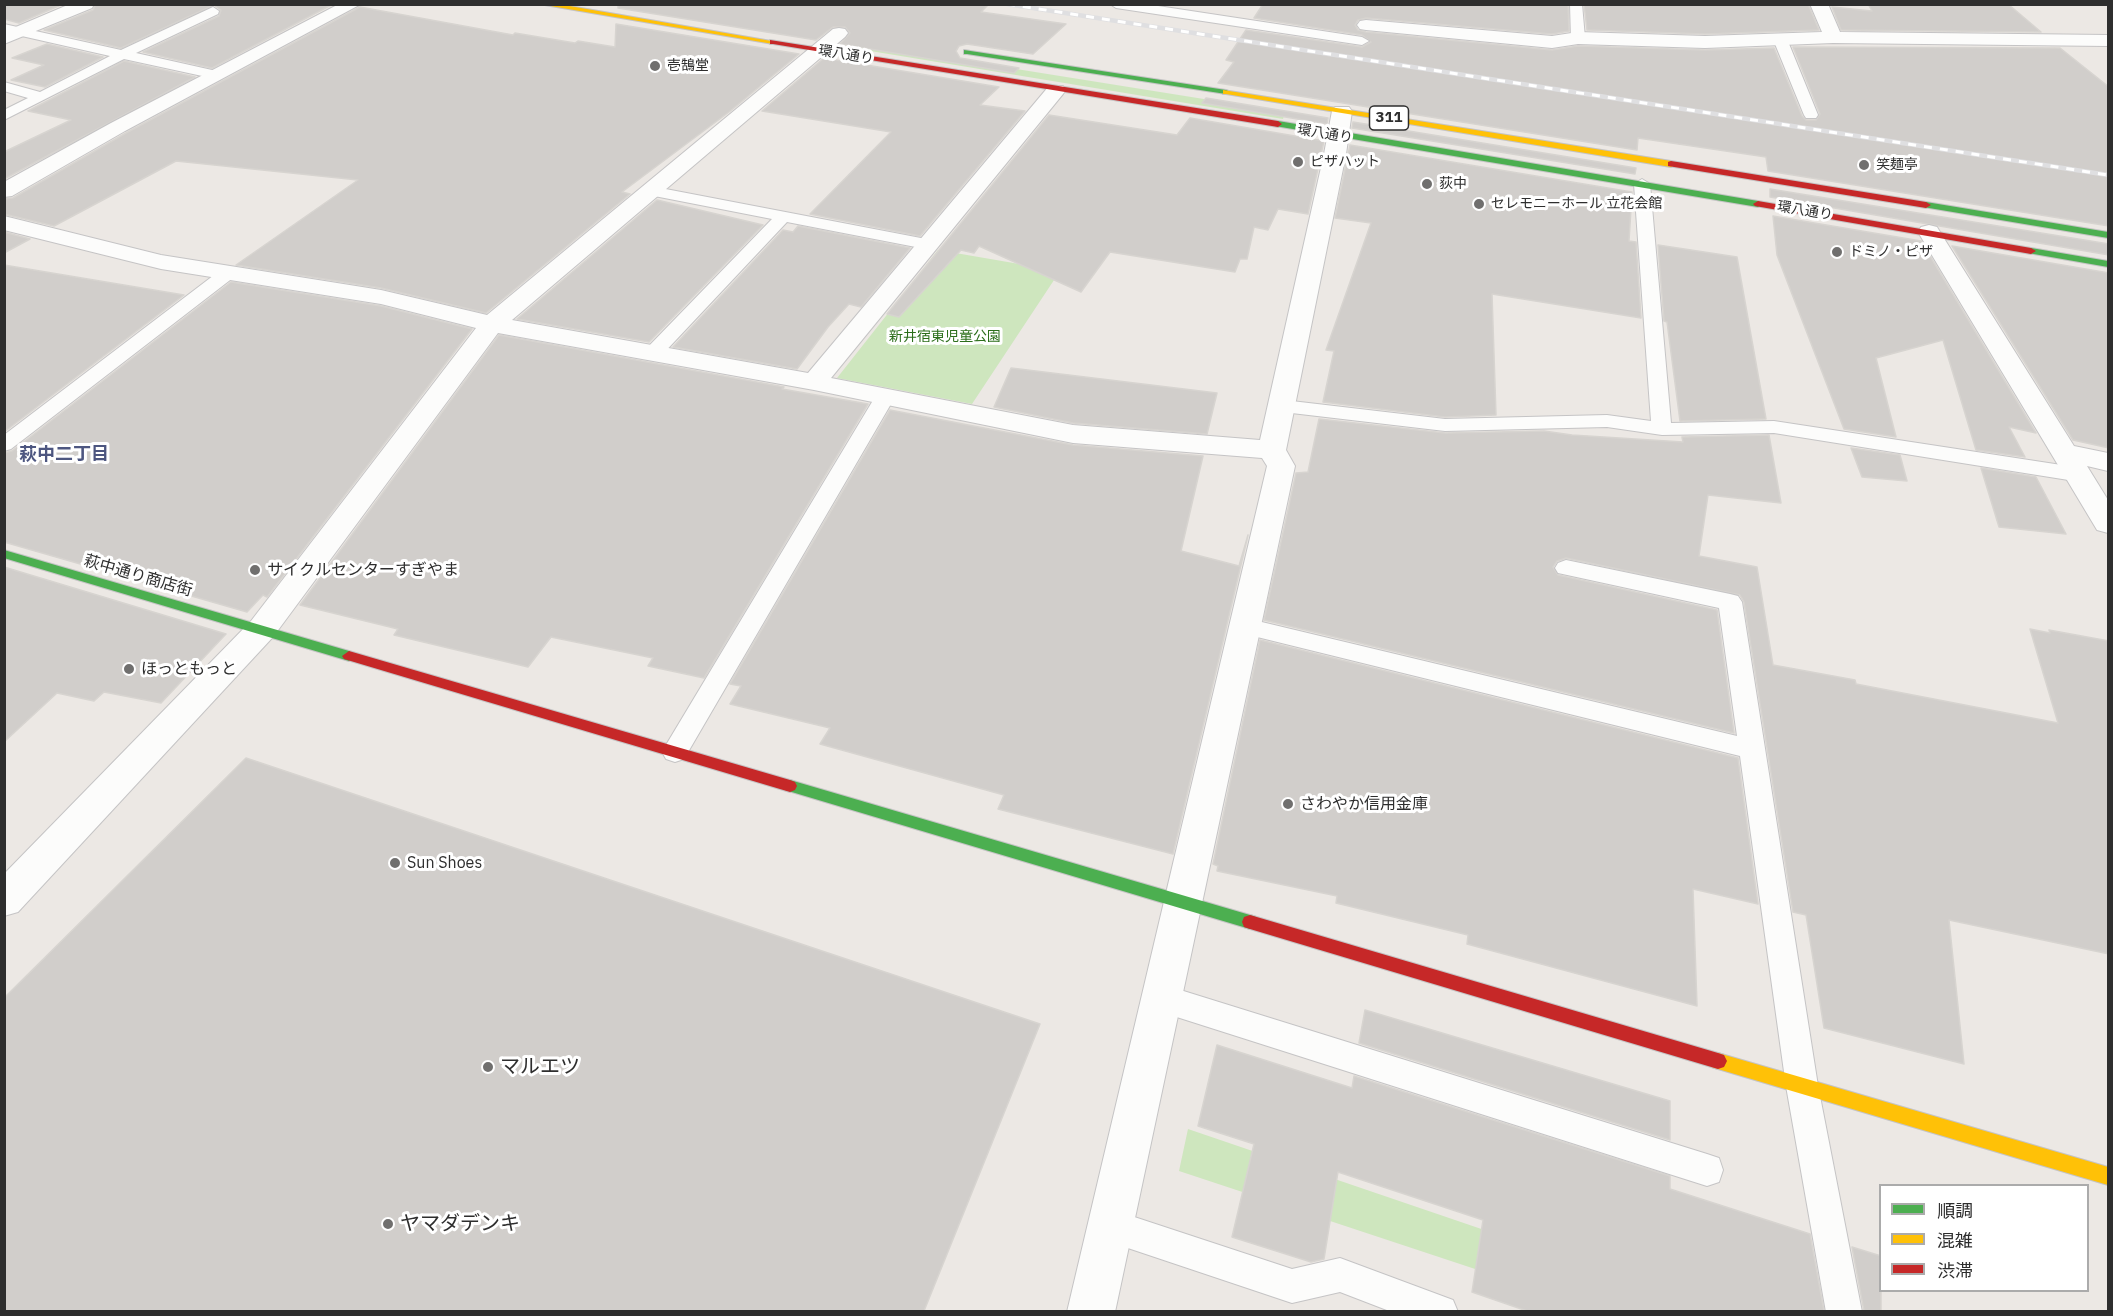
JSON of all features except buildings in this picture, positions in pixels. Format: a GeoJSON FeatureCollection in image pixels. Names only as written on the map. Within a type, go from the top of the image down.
{"type":"FeatureCollection","features":[{"type":"Feature","properties":{"kind":"main road","name":"環八通り"},"geometry":{"type":"LineString","coordinates":[[542,4],[832,37],[1056,90],[1340,123],[2109,235]]}},
{"type":"Feature","properties":{"kind":"main road","name":"環八通り"},"geometry":{"type":"LineString","coordinates":[[957,51],[1340,123],[1642,184],[2109,264]]}},
{"type":"Feature","properties":{"kind":"main road","name":"萩中通り商店街"},"geometry":{"type":"LineString","coordinates":[[4,554],[2109,1176]]}},
{"type":"Feature","properties":{"kind":"street"},"geometry":{"type":"LineString","coordinates":[[4,39],[13,30],[87,4]]}},
{"type":"Feature","properties":{"kind":"street"},"geometry":{"type":"LineString","coordinates":[[4,191],[118,127],[352,4]]}},
{"type":"Feature","properties":{"kind":"street"},"geometry":{"type":"LineString","coordinates":[[1372,4],[1364,33],[1552,42],[1578,38],[1705,42],[1833,37],[2109,41]]}},
{"type":"Feature","properties":{"kind":"street"},"geometry":{"type":"LineString","coordinates":[[1819,4],[1833,37]]}},
{"type":"Feature","properties":{"kind":"street"},"geometry":{"type":"LineString","coordinates":[[4,900],[262,629],[492,324],[832,37]]}},
{"type":"Feature","properties":{"kind":"street"},"geometry":{"type":"LineString","coordinates":[[814,382],[926,244],[1056,90]]}},
{"type":"Feature","properties":{"kind":"street"},"geometry":{"type":"LineString","coordinates":[[1091,1311],[1281,466],[1272,450],[1283,406],[1340,123]]}},
{"type":"Feature","properties":{"kind":"street"},"geometry":{"type":"LineString","coordinates":[[4,223],[161,262],[381,297],[492,324],[814,382],[1073,434],[1272,450]]}},
{"type":"Feature","properties":{"kind":"street"},"geometry":{"type":"LineString","coordinates":[[1929,232],[2109,523]]}},
{"type":"Feature","properties":{"kind":"street"},"geometry":{"type":"LineString","coordinates":[[2074,464],[2109,462]]}},
{"type":"Feature","properties":{"kind":"lane"},"geometry":{"type":"LineString","coordinates":[[1116,4],[1364,33]]}},
{"type":"Feature","properties":{"kind":"lane"},"geometry":{"type":"LineString","coordinates":[[1576,4],[1578,38]]}},
{"type":"Feature","properties":{"kind":"lane"},"geometry":{"type":"LineString","coordinates":[[4,116],[123,54],[213,11]]}},
{"type":"Feature","properties":{"kind":"lane"},"geometry":{"type":"LineString","coordinates":[[13,30],[216,75]]}},
{"type":"Feature","properties":{"kind":"lane"},"geometry":{"type":"LineString","coordinates":[[1780,39],[1811,115]]}},
{"type":"Feature","properties":{"kind":"lane"},"geometry":{"type":"LineString","coordinates":[[4,86],[42,97]]}},
{"type":"Feature","properties":{"kind":"lane"},"geometry":{"type":"LineString","coordinates":[[1642,184],[1662,429]]}},
{"type":"Feature","properties":{"kind":"lane"},"geometry":{"type":"LineString","coordinates":[[650,191],[926,244]]}},
{"type":"Feature","properties":{"kind":"lane"},"geometry":{"type":"LineString","coordinates":[[652,354],[783,217]]}},
{"type":"Feature","properties":{"kind":"lane"},"geometry":{"type":"LineString","coordinates":[[4,444],[228,273]]}},
{"type":"Feature","properties":{"kind":"lane"},"geometry":{"type":"LineString","coordinates":[[675,752],[885,397]]}},
{"type":"Feature","properties":{"kind":"lane"},"geometry":{"type":"LineString","coordinates":[[1283,406],[1445,425],[1607,421],[1662,429],[1774,427],[1892,444],[2074,464]]}},
{"type":"Feature","properties":{"kind":"lane"},"geometry":{"type":"LineString","coordinates":[[1566,567],[1730,602],[1802,1086],[1844,1311]]}},
{"type":"Feature","properties":{"kind":"lane"},"geometry":{"type":"LineString","coordinates":[[1245,626],[1751,749]]}},
{"type":"Feature","properties":{"kind":"lane"},"geometry":{"type":"LineString","coordinates":[[1161,998],[1707,1170]]}},
{"type":"Feature","properties":{"kind":"lane"},"geometry":{"type":"LineString","coordinates":[[1110,1226],[1292,1286],[1340,1275],[1441,1311]]}},
{"type":"Feature","properties":{"kind":"green space"},"geometry":{"type":"Polygon","coordinates":[[[860,44],[1285,112],[1283,119],[846,47],[860,44]]]}},
{"type":"Feature","properties":{"kind":"green space","name":"新井宿東児童公園"},"geometry":{"type":"Polygon","coordinates":[[[938,250],[1060,271],[972,404],[837,378],[938,250]]]}},
{"type":"Feature","properties":{"kind":"green space"},"geometry":{"type":"Polygon","coordinates":[[[1188,1129],[1722,1311],[1602,1311],[1179,1171],[1188,1129]]]}},
{"type":"Feature","properties":{"kind":"railway"},"geometry":{"type":"LineString","coordinates":[[1007,4],[2108,175]]}},
{"type":"Feature","properties":{"kind":"traffic: fast"},"geometry":{"type":"LineString","coordinates":[[967,52],[1226,92]]}},
{"type":"Feature","properties":{"kind":"traffic: fast"},"geometry":{"type":"LineString","coordinates":[[1278,124],[1758,204]]}},
{"type":"Feature","properties":{"kind":"traffic: fast"},"geometry":{"type":"LineString","coordinates":[[1926,205],[2108,235]]}},
{"type":"Feature","properties":{"kind":"traffic: fast"},"geometry":{"type":"LineString","coordinates":[[2031,251],[2108,264]]}},
{"type":"Feature","properties":{"kind":"traffic: fast"},"geometry":{"type":"LineString","coordinates":[[4,554],[349,656]]}},
{"type":"Feature","properties":{"kind":"traffic: fast"},"geometry":{"type":"LineString","coordinates":[[790,786],[1250,922]]}},
{"type":"Feature","properties":{"kind":"traffic: slow"},"geometry":{"type":"LineString","coordinates":[[542,4],[773,42]]}},
{"type":"Feature","properties":{"kind":"traffic: slow"},"geometry":{"type":"LineString","coordinates":[[1226,92],[1671,164]]}},
{"type":"Feature","properties":{"kind":"traffic: slow"},"geometry":{"type":"LineString","coordinates":[[1718,1061],[2108,1176]]}},
{"type":"Feature","properties":{"kind":"traffic: jam"},"geometry":{"type":"LineString","coordinates":[[773,42],[1278,124]]}},
{"type":"Feature","properties":{"kind":"traffic: jam"},"geometry":{"type":"LineString","coordinates":[[1671,164],[1926,205]]}},
{"type":"Feature","properties":{"kind":"traffic: jam"},"geometry":{"type":"LineString","coordinates":[[1758,204],[2031,251]]}},
{"type":"Feature","properties":{"kind":"traffic: jam"},"geometry":{"type":"LineString","coordinates":[[349,656],[790,786]]}},
{"type":"Feature","properties":{"kind":"traffic: jam"},"geometry":{"type":"LineString","coordinates":[[1250,922],[1718,1061]]}},
{"type":"Feature","properties":{"kind":"place","name":"壱鵠堂"},"geometry":{"type":"Point","coordinates":[655,66]}},
{"type":"Feature","properties":{"kind":"place","name":"ピザハット"},"geometry":{"type":"Point","coordinates":[1298,162]}},
{"type":"Feature","properties":{"kind":"place","name":"笑麺亭"},"geometry":{"type":"Point","coordinates":[1864,165]}},
{"type":"Feature","properties":{"kind":"place","name":"荻中"},"geometry":{"type":"Point","coordinates":[1427,184]}},
{"type":"Feature","properties":{"kind":"place","name":"セレモニーホール 立花会館"},"geometry":{"type":"Point","coordinates":[1479,204]}},
{"type":"Feature","properties":{"kind":"place","name":"ドミノ・ピザ"},"geometry":{"type":"Point","coordinates":[1837,252]}},
{"type":"Feature","properties":{"kind":"place","name":"サイクルセンターすぎやま"},"geometry":{"type":"Point","coordinates":[255,570]}},
{"type":"Feature","properties":{"kind":"place","name":"ほっともっと"},"geometry":{"type":"Point","coordinates":[129,669]}},
{"type":"Feature","properties":{"kind":"place","name":"さわやか信用金庫"},"geometry":{"type":"Point","coordinates":[1288,804]}},
{"type":"Feature","properties":{"kind":"place","name":"Sun Shoes"},"geometry":{"type":"Point","coordinates":[395,863]}},
{"type":"Feature","properties":{"kind":"place","name":"マルエツ"},"geometry":{"type":"Point","coordinates":[488,1067]}},
{"type":"Feature","properties":{"kind":"place","name":"ヤマダデンキ"},"geometry":{"type":"Point","coordinates":[388,1224]}},
{"type":"Feature","properties":{"kind":"district","name":"萩中二丁目"},"geometry":{"type":"Point","coordinates":[64,455]}}]}
